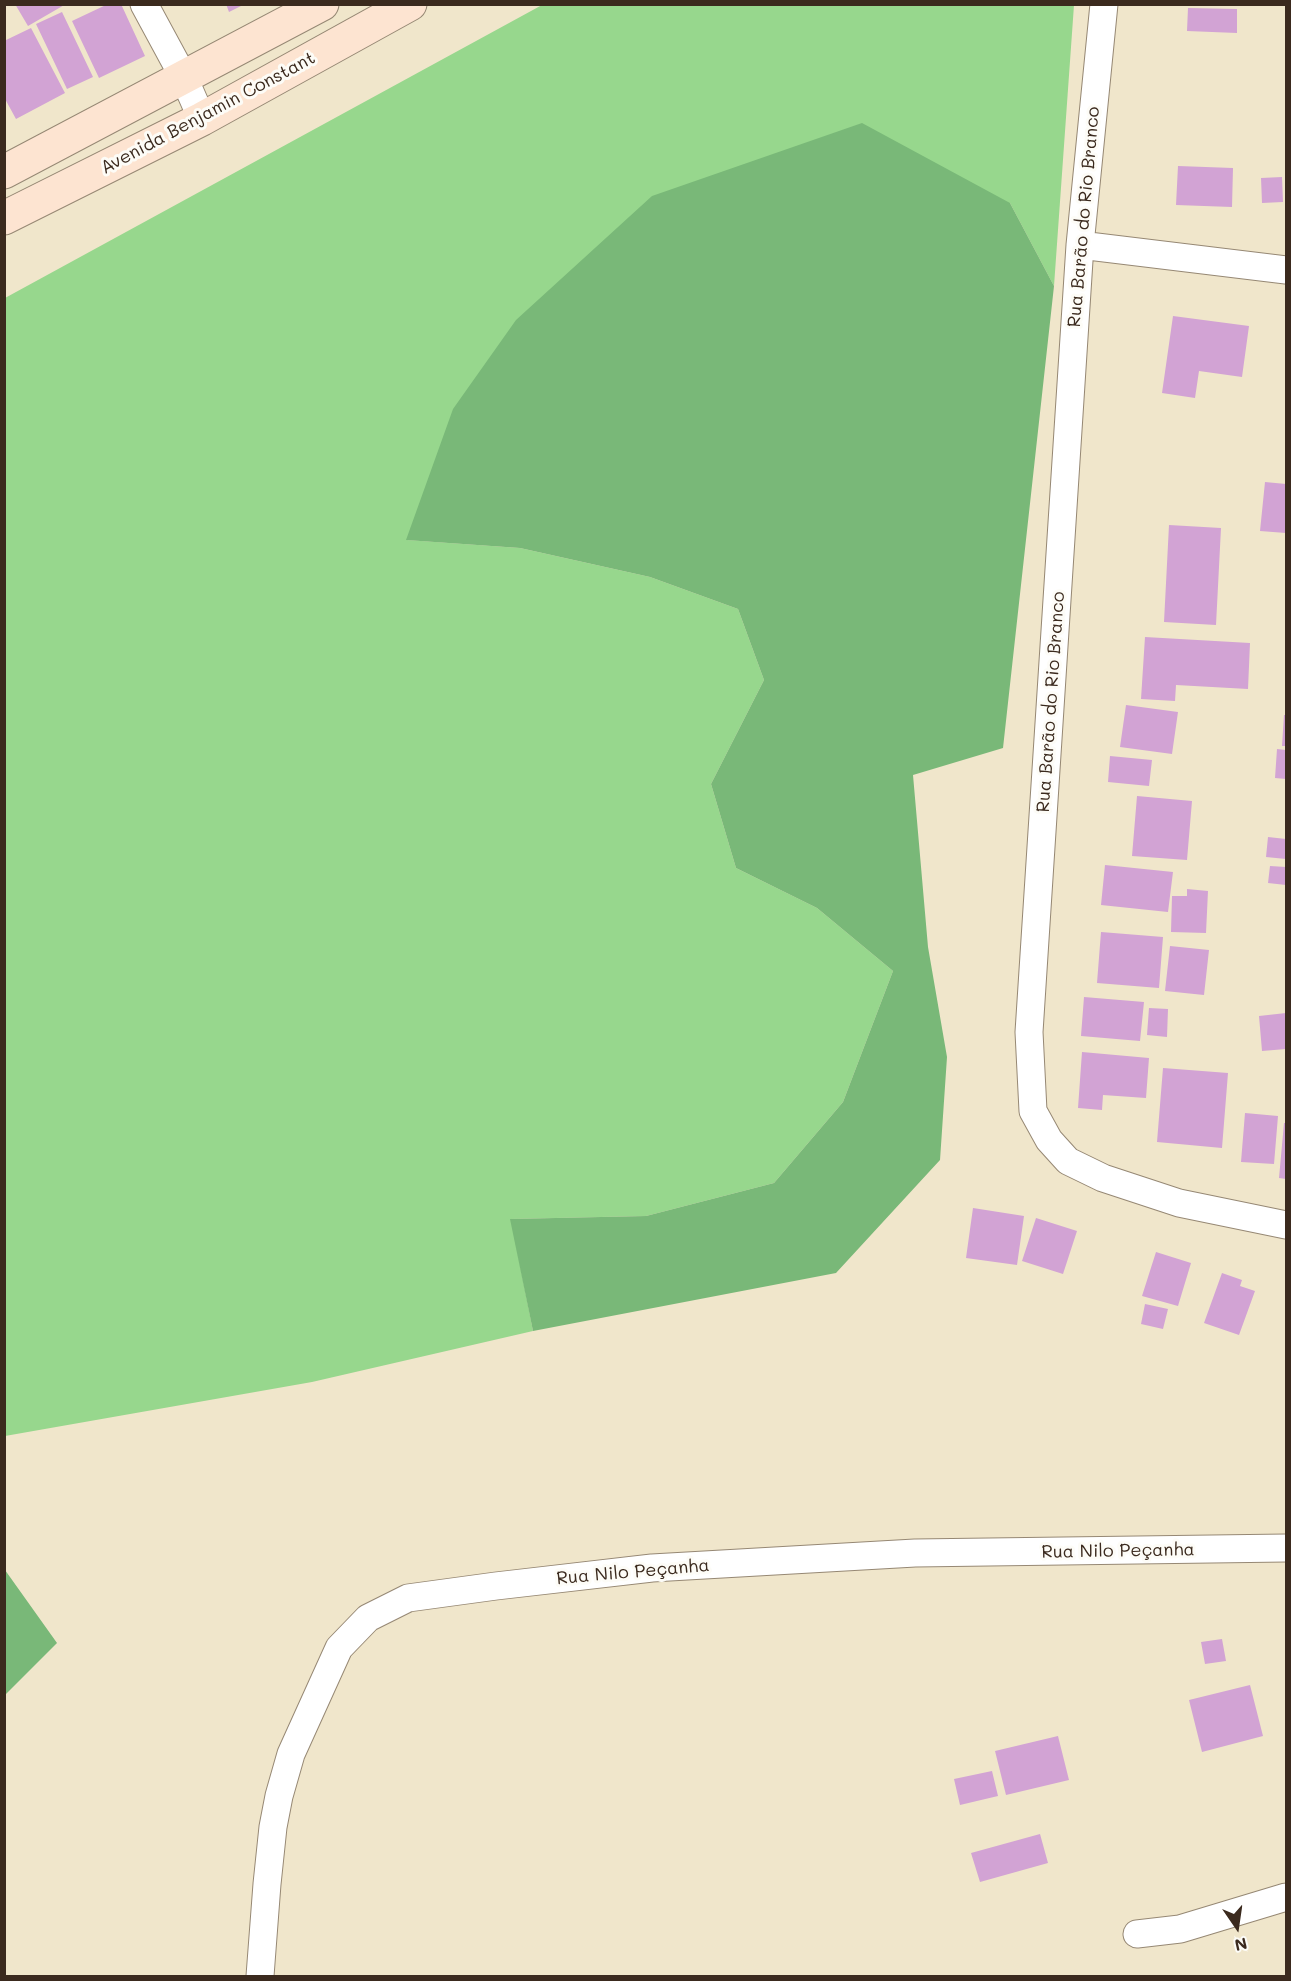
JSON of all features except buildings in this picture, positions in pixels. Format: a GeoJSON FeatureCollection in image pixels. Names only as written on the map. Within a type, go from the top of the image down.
{"type":"FeatureCollection","features":[{"type":"Feature","properties":{"kind":"main road"},"geometry":{"type":"LineString","coordinates":[[4,172],[322,4]]}},
{"type":"Feature","properties":{"kind":"main road","name":"Avenida Benjamin Constant"},"geometry":{"type":"LineString","coordinates":[[4,218],[202,119],[410,4]]}},
{"type":"Feature","properties":{"kind":"street"},"geometry":{"type":"LineString","coordinates":[[144,4],[184,78],[202,119]]}},
{"type":"Feature","properties":{"kind":"street","name":"Rua Barão do Rio Branco"},"geometry":{"type":"LineString","coordinates":[[1104,4],[1080,245],[1029,1032],[1033,1111],[1049,1140],[1068,1161],[1103,1178],[1179,1203],[1287,1225]]}},
{"type":"Feature","properties":{"kind":"street"},"geometry":{"type":"LineString","coordinates":[[1080,245],[1287,270]]}},
{"type":"Feature","properties":{"kind":"street","name":"Rua Nilo Peçanha"},"geometry":{"type":"LineString","coordinates":[[260,1977],[273,1827],[291,1754],[339,1648],[368,1618],[408,1599],[496,1586],[664,1567],[915,1553],[1287,1548]]}},
{"type":"Feature","properties":{"kind":"street"},"geometry":{"type":"LineString","coordinates":[[1137,1934],[1180,1929],[1287,1897]]}},
{"type":"Feature","properties":{"kind":"green space"},"geometry":{"type":"Polygon","coordinates":[[[542,5],[1074,5],[1054,286],[1010,203],[407,540],[520,548],[650,577],[738,609],[764,680],[711,784],[736,868],[817,908],[893,971],[843,1102],[774,1183],[646,1216],[511,1219],[533,1331],[312,1382],[5,1436],[5,298],[542,5]]]}},
{"type":"Feature","properties":{"kind":"green space"},"geometry":{"type":"Polygon","coordinates":[[[862,123],[1010,203],[1054,286],[1003,748],[913,775],[928,947],[947,1057],[940,1160],[836,1273],[533,1331],[510,1219],[646,1216],[774,1183],[843,1102],[893,971],[817,908],[736,868],[711,784],[764,680],[738,609],[650,577],[520,548],[406,540],[453,409],[516,320],[652,196],[862,123]]]}},
{"type":"Feature","properties":{"kind":"green space"},"geometry":{"type":"Polygon","coordinates":[[[5,1570],[57,1643],[4,1695],[5,1570]]]}}]}
